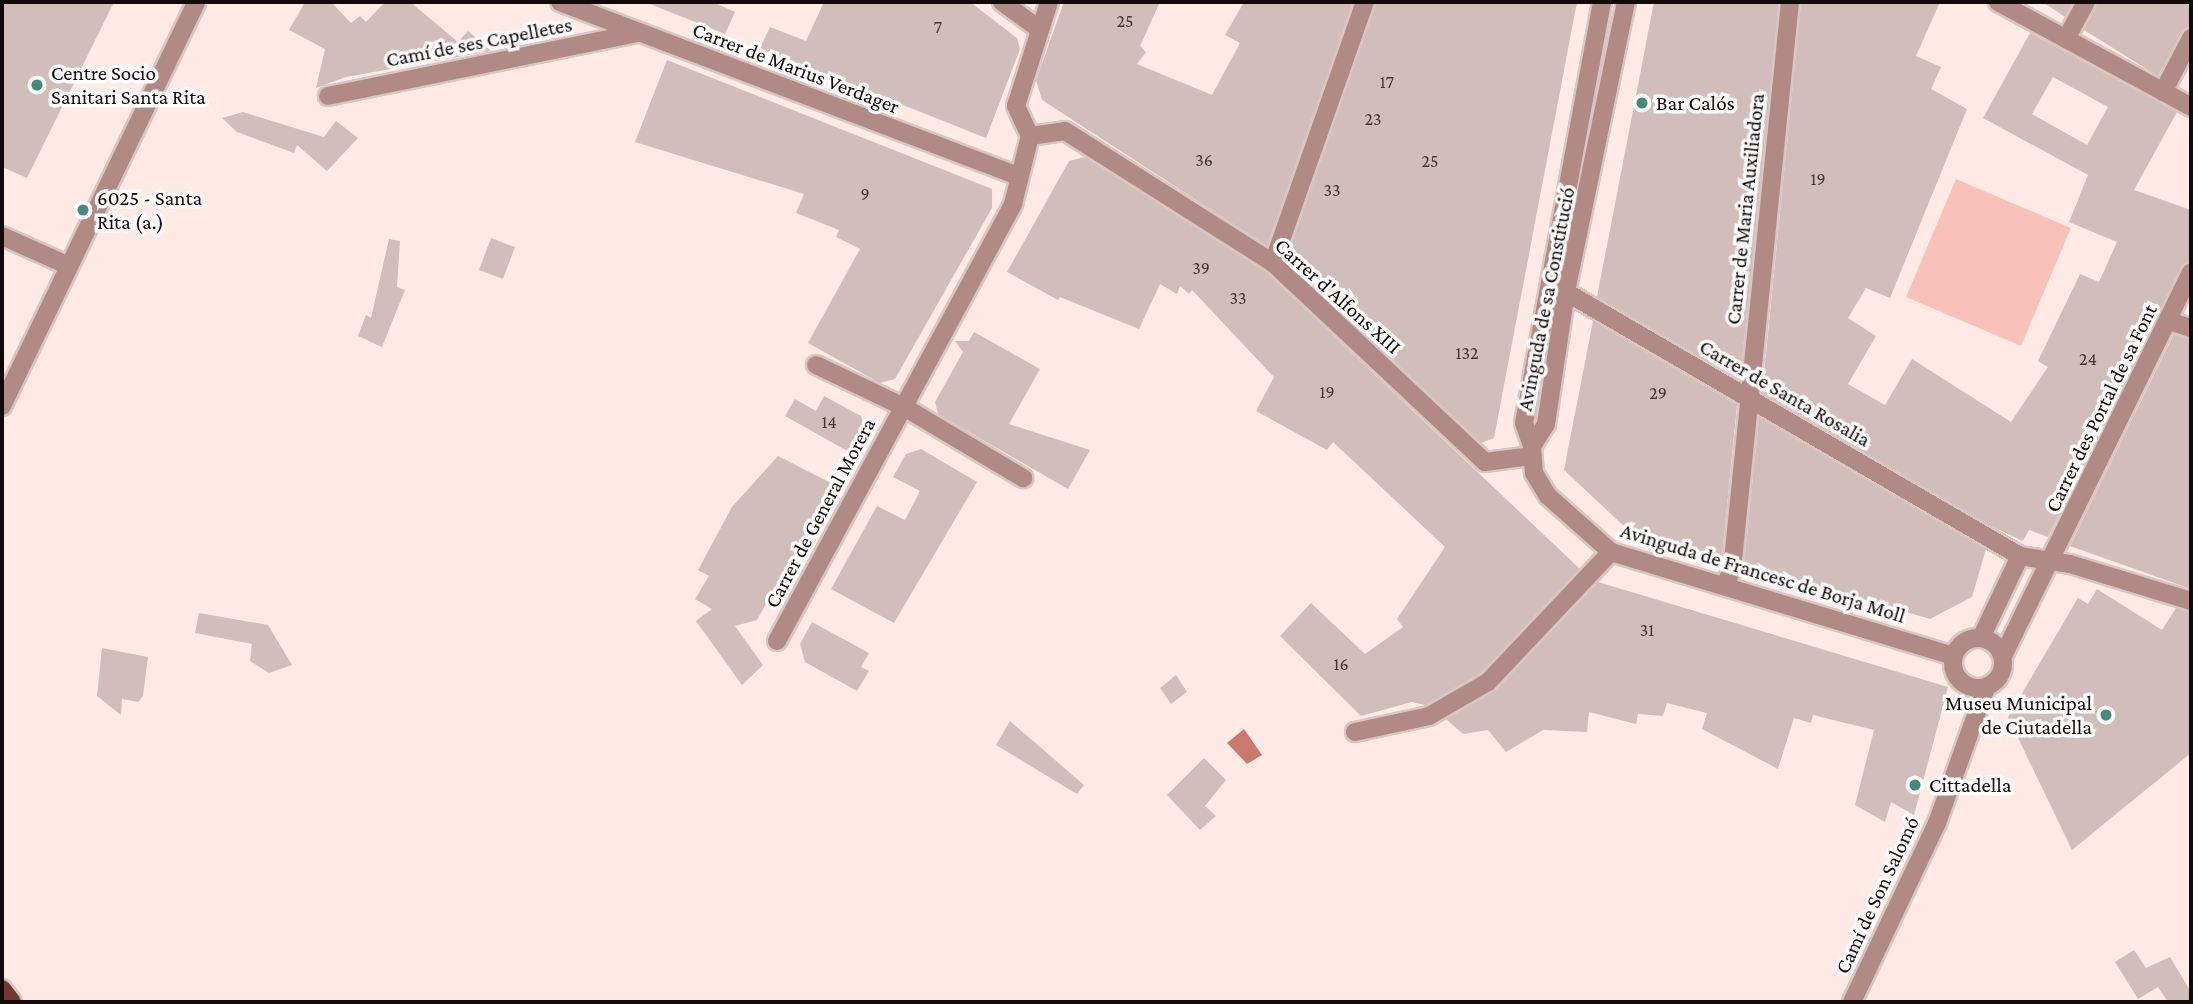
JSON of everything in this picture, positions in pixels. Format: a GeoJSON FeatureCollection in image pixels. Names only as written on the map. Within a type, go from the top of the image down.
{"type":"FeatureCollection","features":[{"type":"Feature","properties":{"kind":"main road"},"geometry":{"type":"LineString","coordinates":[[2,989],[12,1002]]}},
{"type":"Feature","properties":{"kind":"street"},"geometry":{"type":"LineString","coordinates":[[2,406],[196,2]]}},
{"type":"Feature","properties":{"kind":"street","name":"Carrer de Marius Verdager"},"geometry":{"type":"LineString","coordinates":[[560,2],[1017,176]]}},
{"type":"Feature","properties":{"kind":"street"},"geometry":{"type":"LineString","coordinates":[[1002,2],[1039,29]]}},
{"type":"Feature","properties":{"kind":"street"},"geometry":{"type":"LineString","coordinates":[[1030,136],[1016,107],[1049,2]]}},
{"type":"Feature","properties":{"kind":"street"},"geometry":{"type":"LineString","coordinates":[[1273,263],[1365,2]]}},
{"type":"Feature","properties":{"kind":"street","name":"Avinguda de sa Constitució"},"geometry":{"type":"LineString","coordinates":[[1532,451],[1524,423],[1602,2]]}},
{"type":"Feature","properties":{"kind":"street","name":"Avinguda de sa Constitució"},"geometry":{"type":"LineString","coordinates":[[1532,451],[1546,424],[1566,292],[1626,2]]}},
{"type":"Feature","properties":{"kind":"street","name":"Carrer de Maria Auxiliadora"},"geometry":{"type":"LineString","coordinates":[[1724,586],[1732,570],[1790,2]]}},
{"type":"Feature","properties":{"kind":"street"},"geometry":{"type":"LineString","coordinates":[[1998,2],[2191,107]]}},
{"type":"Feature","properties":{"kind":"street"},"geometry":{"type":"LineString","coordinates":[[2066,39],[2086,2]]}},
{"type":"Feature","properties":{"kind":"street","name":"Camí de ses Capelletes"},"geometry":{"type":"LineString","coordinates":[[328,96],[639,33]]}},
{"type":"Feature","properties":{"kind":"street"},"geometry":{"type":"LineString","coordinates":[[2163,92],[2191,38]]}},
{"type":"Feature","properties":{"kind":"street","name":"Carrer d'Alfons XIII"},"geometry":{"type":"LineString","coordinates":[[1030,136],[1065,131],[1273,263],[1485,462],[1532,451]]}},
{"type":"Feature","properties":{"kind":"street","name":"Carrer de General Morera"},"geometry":{"type":"LineString","coordinates":[[777,641],[1013,204],[1017,176],[1030,136]]}},
{"type":"Feature","properties":{"kind":"street"},"geometry":{"type":"LineString","coordinates":[[1560,222],[1572,240],[1561,288],[1566,292]]}},
{"type":"Feature","properties":{"kind":"street"},"geometry":{"type":"LineString","coordinates":[[2,236],[69,266]]}},
{"type":"Feature","properties":{"kind":"street","name":"Carrer des Portal de sa Font"},"geometry":{"type":"LineString","coordinates":[[2003,656],[2052,563],[2191,273]]}},
{"type":"Feature","properties":{"kind":"street","name":"Carrer de Santa Rosalia"},"geometry":{"type":"LineString","coordinates":[[1566,292],[2020,556],[2191,601]]}},
{"type":"Feature","properties":{"kind":"street"},"geometry":{"type":"LineString","coordinates":[[2169,321],[2191,328]]}},
{"type":"Feature","properties":{"kind":"street","name":"Carrer de General Morera"},"geometry":{"type":"LineString","coordinates":[[816,365],[904,407],[1023,478]]}},
{"type":"Feature","properties":{"kind":"street","name":"Avinguda de Francesc de Borja Moll"},"geometry":{"type":"LineString","coordinates":[[1532,451],[1548,496],[1611,552],[1954,656]]}},
{"type":"Feature","properties":{"kind":"street"},"geometry":{"type":"LineString","coordinates":[[1354,732],[1429,716],[1488,682],[1611,552]]}},
{"type":"Feature","properties":{"kind":"street"},"geometry":{"type":"LineString","coordinates":[[1981,638],[2020,556]]}},
{"type":"Feature","properties":{"kind":"street"},"geometry":{"type":"LineString","coordinates":[[1981,638],[2003,656],[1998,678],[1986,688],[1959,680],[1954,656],[1964,642],[1981,638]]}},
{"type":"Feature","properties":{"kind":"street","name":"Camí de Son Salomó"},"geometry":{"type":"LineString","coordinates":[[1852,1002],[1937,823],[1986,688]]}},
{"type":"Feature","properties":{"kind":"shaded area"},"geometry":{"type":"Polygon","coordinates":[[[1956,179],[2071,228],[2021,346],[1906,297],[1956,179]]]}},
{"type":"Feature","properties":{"kind":"shaded area"},"geometry":{"type":"Polygon","coordinates":[[[1244,729],[1262,755],[1247,764],[1227,743],[1244,729]]]}},
{"type":"Feature","properties":{"kind":"building","name":"Centre Socio Sanitari Santa Rita"},"geometry":{"type":"Polygon","coordinates":[[[2,2],[114,2],[27,178],[2,167],[2,2]]]}},
{"type":"Feature","properties":{"kind":"building"},"geometry":{"type":"Polygon","coordinates":[[[305,2],[331,2],[351,23],[360,16],[366,22],[385,2],[410,2],[458,42],[468,31],[491,51],[346,77],[316,88],[325,49],[289,30],[305,2]]]}},
{"type":"Feature","properties":{"kind":"building"},"geometry":{"type":"Polygon","coordinates":[[[645,2],[713,2],[735,12],[725,34],[645,2]]]}},
{"type":"Feature","properties":{"kind":"building"},"geometry":{"type":"Polygon","coordinates":[[[824,2],[970,2],[1017,38],[1020,49],[986,138],[760,48],[770,27],[806,41],[824,2]]]}},
{"type":"Feature","properties":{"kind":"building"},"geometry":{"type":"Polygon","coordinates":[[[1064,2],[1160,2],[1140,46],[1146,52],[1137,64],[1212,95],[1240,43],[1225,35],[1244,2],[1353,2],[1267,246],[1042,100],[1036,80],[1064,2]]]}},
{"type":"Feature","properties":{"kind":"building"},"geometry":{"type":"Polygon","coordinates":[[[1376,2],[1577,2],[1494,438],[1481,443],[1286,260],[1376,2]]]}},
{"type":"Feature","properties":{"kind":"building"},"geometry":{"type":"Polygon","coordinates":[[[1654,2],[1779,2],[1740,380],[1597,297],[1654,2]]]}},
{"type":"Feature","properties":{"kind":"building"},"geometry":{"type":"Polygon","coordinates":[[[1801,2],[1940,2],[1916,56],[1941,67],[1931,89],[1967,109],[1890,298],[1866,288],[1848,318],[1876,336],[1848,384],[1885,405],[1912,359],[2011,422],[2048,367],[2038,361],[2080,274],[2099,282],[2117,242],[2069,222],[2088,175],[1983,118],[2030,33],[2177,112],[2134,190],[2191,210],[2191,262],[2181,268],[2048,537],[2029,530],[2023,541],[1993,527],[1762,393],[1801,2]],[[2053,77],[2032,114],[2087,145],[2108,107],[2053,77]]]}},
{"type":"Feature","properties":{"kind":"building"},"geometry":{"type":"Polygon","coordinates":[[[2043,2],[2073,2],[2065,17],[2043,2]]]}},
{"type":"Feature","properties":{"kind":"building"},"geometry":{"type":"Polygon","coordinates":[[[2097,2],[2191,2],[2191,27],[2181,33],[2158,76],[2084,30],[2097,2]]]}},
{"type":"Feature","properties":{"kind":"building"},"geometry":{"type":"Polygon","coordinates":[[[667,60],[992,189],[992,208],[895,379],[880,383],[808,343],[860,249],[836,237],[839,230],[796,213],[804,194],[635,142],[667,60]]]}},
{"type":"Feature","properties":{"kind":"building"},"geometry":{"type":"Polygon","coordinates":[[[243,112],[324,137],[336,121],[358,138],[327,171],[297,145],[294,153],[237,132],[222,118],[243,112]]]}},
{"type":"Feature","properties":{"kind":"building"},"geometry":{"type":"Polygon","coordinates":[[[1085,157],[1266,272],[1580,569],[1481,673],[1425,705],[1412,702],[1361,716],[1280,636],[1311,603],[1365,654],[1403,627],[1397,619],[1445,547],[1333,442],[1327,450],[1256,411],[1274,377],[1192,290],[1189,294],[1180,286],[1177,294],[1160,284],[1139,329],[1060,297],[1058,300],[1007,272],[1069,161],[1085,157]]]}},
{"type":"Feature","properties":{"kind":"building"},"geometry":{"type":"Polygon","coordinates":[[[491,238],[515,247],[503,279],[479,270],[491,238]]]}},
{"type":"Feature","properties":{"kind":"building"},"geometry":{"type":"Polygon","coordinates":[[[389,239],[400,241],[397,287],[405,290],[382,347],[358,336],[366,315],[371,318],[389,239]]]}},
{"type":"Feature","properties":{"kind":"building"},"geometry":{"type":"Polygon","coordinates":[[[1593,321],[1737,405],[1722,557],[1627,529],[1564,470],[1593,321]]]}},
{"type":"Feature","properties":{"kind":"building"},"geometry":{"type":"Polygon","coordinates":[[[974,332],[1040,369],[1009,424],[1090,450],[1068,489],[938,414],[935,402],[963,352],[955,341],[969,341],[974,332]]]}},
{"type":"Feature","properties":{"kind":"building"},"geometry":{"type":"Polygon","coordinates":[[[2174,334],[2191,339],[2191,589],[2070,546],[2174,334]]]}},
{"type":"Feature","properties":{"kind":"building"},"geometry":{"type":"Polygon","coordinates":[[[824,396],[861,416],[865,430],[851,453],[785,416],[795,399],[816,411],[824,396]]]}},
{"type":"Feature","properties":{"kind":"building"},"geometry":{"type":"Polygon","coordinates":[[[1759,417],[1986,549],[1972,597],[1930,619],[1744,564],[1759,417]]]}},
{"type":"Feature","properties":{"kind":"building"},"geometry":{"type":"Polygon","coordinates":[[[921,449],[977,482],[894,623],[831,589],[877,506],[905,520],[920,491],[893,477],[906,454],[921,449]]]}},
{"type":"Feature","properties":{"kind":"building"},"geometry":{"type":"Polygon","coordinates":[[[778,456],[833,484],[757,620],[735,626],[763,665],[742,685],[696,621],[712,609],[695,599],[709,576],[698,570],[732,507],[778,456]]]}},
{"type":"Feature","properties":{"kind":"building"},"geometry":{"type":"Polygon","coordinates":[[[1598,582],[1948,687],[1914,815],[1891,802],[1885,822],[1855,805],[1874,730],[1813,715],[1811,723],[1794,718],[1778,769],[1702,729],[1707,713],[1667,703],[1663,716],[1638,714],[1636,724],[1589,712],[1587,732],[1543,730],[1506,752],[1488,730],[1463,734],[1446,719],[1496,690],[1598,582]]]}},
{"type":"Feature","properties":{"kind":"building"},"geometry":{"type":"Polygon","coordinates":[[[2097,589],[2162,630],[2176,608],[2191,612],[2191,753],[2072,850],[2008,717],[2078,598],[2088,604],[2097,589]]]}},
{"type":"Feature","properties":{"kind":"building"},"geometry":{"type":"Polygon","coordinates":[[[199,613],[268,625],[292,665],[269,673],[250,661],[252,644],[195,633],[199,613]]]}},
{"type":"Feature","properties":{"kind":"building"},"geometry":{"type":"Polygon","coordinates":[[[812,622],[869,653],[861,667],[869,671],[857,691],[805,662],[800,644],[812,622]]]}},
{"type":"Feature","properties":{"kind":"building"},"geometry":{"type":"Polygon","coordinates":[[[102,648],[148,657],[143,696],[138,702],[122,699],[121,715],[97,696],[102,648]]]}},
{"type":"Feature","properties":{"kind":"building"},"geometry":{"type":"Polygon","coordinates":[[[1176,675],[1187,692],[1171,704],[1160,688],[1176,675]]]}},
{"type":"Feature","properties":{"kind":"building"},"geometry":{"type":"Polygon","coordinates":[[[1010,721],[1084,785],[1077,794],[996,745],[1010,721]]]}},
{"type":"Feature","properties":{"kind":"building"},"geometry":{"type":"Polygon","coordinates":[[[1204,758],[1226,780],[1205,806],[1216,816],[1200,830],[1167,795],[1204,758]]]}},
{"type":"Feature","properties":{"kind":"building"},"geometry":{"type":"Polygon","coordinates":[[[2134,950],[2146,968],[2170,957],[2191,992],[2191,1002],[2168,1002],[2158,987],[2138,999],[2115,962],[2134,950]]]}},
{"type":"Feature","properties":{"kind":"place","name":"Centre Socio Sanitari Santa Rita"},"geometry":{"type":"Point","coordinates":[37,85]}},
{"type":"Feature","properties":{"kind":"place","name":"Bar Calós"},"geometry":{"type":"Point","coordinates":[1642,103]}},
{"type":"Feature","properties":{"kind":"place","name":"6025 - Santa Rita (a.)"},"geometry":{"type":"Point","coordinates":[83,210]}},
{"type":"Feature","properties":{"kind":"place","name":"Museu Municipal de Ciutadella"},"geometry":{"type":"Point","coordinates":[2106,715]}},
{"type":"Feature","properties":{"kind":"place","name":"Cittadella"},"geometry":{"type":"Point","coordinates":[1915,785]}}]}
